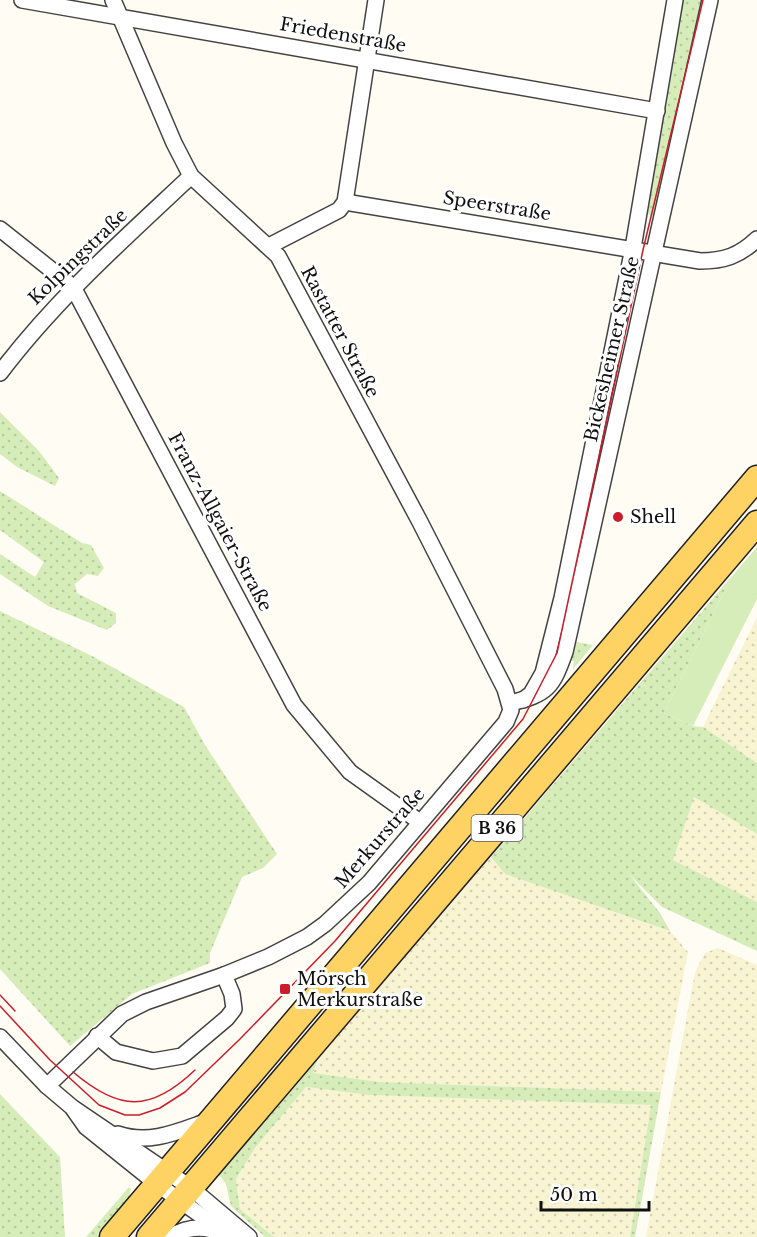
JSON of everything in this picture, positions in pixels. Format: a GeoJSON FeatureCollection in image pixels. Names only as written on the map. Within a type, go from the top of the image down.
{"type":"FeatureCollection","features":[{"type":"Feature","properties":{"kind":"main road","name":"B 36"},"geometry":{"type":"LineString","coordinates":[[112,1237],[757,478]]}},
{"type":"Feature","properties":{"kind":"main road","name":"B 36"},"geometry":{"type":"LineString","coordinates":[[149,1237],[757,523]]}},
{"type":"Feature","properties":{"kind":"street","name":"Friedenstraße"},"geometry":{"type":"LineString","coordinates":[[22,0],[657,111]]}},
{"type":"Feature","properties":{"kind":"street","name":"Rastatter Straße"},"geometry":{"type":"LineString","coordinates":[[113,0],[174,143],[191,176],[278,256],[420,522],[523,700]]}},
{"type":"Feature","properties":{"kind":"street"},"geometry":{"type":"LineString","coordinates":[[269,246],[339,210],[345,202],[376,0]]}},
{"type":"Feature","properties":{"kind":"street","name":"Bickesheimer Straße"},"geometry":{"type":"LineString","coordinates":[[523,700],[546,692],[553,683],[565,652],[643,250],[657,111],[675,0]]}},
{"type":"Feature","properties":{"kind":"street","name":"Bickesheimer Straße"},"geometry":{"type":"LineString","coordinates":[[523,700],[531,694],[539,680],[550,652],[643,250],[710,0]]}},
{"type":"Feature","properties":{"kind":"street","name":"Kolpingstraße"},"geometry":{"type":"LineString","coordinates":[[0,373],[34,328],[73,287],[191,176]]}},
{"type":"Feature","properties":{"kind":"street","name":"Speerstraße"},"geometry":{"type":"LineString","coordinates":[[345,202],[700,261],[718,261],[734,257],[757,239]]}},
{"type":"Feature","properties":{"kind":"street","name":"Franz-Allgaier-Straße"},"geometry":{"type":"LineString","coordinates":[[0,229],[73,287],[294,705],[350,772],[420,822]]}},
{"type":"Feature","properties":{"kind":"street","name":"Merkurstraße"},"geometry":{"type":"LineString","coordinates":[[46,1086],[122,1014],[146,1002],[268,957],[325,924],[369,883],[523,700]]}},
{"type":"Feature","properties":{"kind":"street"},"geometry":{"type":"LineString","coordinates":[[97,1036],[116,1052],[153,1061],[182,1056],[227,1018],[234,1009],[232,994],[224,975]]}},
{"type":"Feature","properties":{"kind":"street"},"geometry":{"type":"LineString","coordinates":[[0,1037],[46,1086],[73,1108],[110,1131],[162,1177]]}},
{"type":"Feature","properties":{"kind":"street"},"geometry":{"type":"LineString","coordinates":[[73,1108],[86,1127],[249,1237]]}},
{"type":"Feature","properties":{"kind":"street"},"geometry":{"type":"LineString","coordinates":[[110,1131],[125,1136],[151,1138],[211,1120]]}},
{"type":"Feature","properties":{"kind":"street"},"geometry":{"type":"LineString","coordinates":[[185,1194],[231,1237]]}},
{"type":"Feature","properties":{"kind":"street"},"geometry":{"type":"LineString","coordinates":[[170,1237],[184,1230],[197,1228],[211,1229],[231,1237]]}},
{"type":"Feature","properties":{"kind":"shaded area"},"geometry":{"type":"Polygon","coordinates":[[[757,617],[757,763],[703,727],[757,617]]]}},
{"type":"Feature","properties":{"kind":"shaded area"},"geometry":{"type":"Polygon","coordinates":[[[694,797],[757,834],[757,902],[673,860],[694,797]]]}},
{"type":"Feature","properties":{"kind":"shaded area"},"geometry":{"type":"Polygon","coordinates":[[[491,857],[505,874],[670,931],[688,952],[661,1092],[379,1082],[313,1073],[322,1053],[491,857]]]}},
{"type":"Feature","properties":{"kind":"shaded area"},"geometry":{"type":"Polygon","coordinates":[[[718,948],[757,965],[757,1237],[646,1237],[695,972],[705,953],[718,948]]]}},
{"type":"Feature","properties":{"kind":"shaded area"},"geometry":{"type":"Polygon","coordinates":[[[306,1087],[369,1095],[651,1105],[630,1237],[274,1237],[240,1209],[236,1179],[255,1148],[306,1087]]]}},
{"type":"Feature","properties":{"kind":"green space"},"geometry":{"type":"Polygon","coordinates":[[[681,0],[706,0],[656,218],[645,213],[681,0]]]}},
{"type":"Feature","properties":{"kind":"green space"},"geometry":{"type":"Polygon","coordinates":[[[0,412],[39,451],[59,478],[55,486],[17,467],[0,454],[0,412]]]}},
{"type":"Feature","properties":{"kind":"green space"},"geometry":{"type":"Polygon","coordinates":[[[0,491],[82,543],[91,545],[104,568],[98,576],[87,574],[75,584],[77,593],[116,613],[116,623],[107,630],[48,606],[0,574],[0,554],[35,577],[44,562],[0,530],[0,491]]]}},
{"type":"Feature","properties":{"kind":"green space"},"geometry":{"type":"Polygon","coordinates":[[[757,547],[757,599],[693,726],[664,713],[732,576],[757,547]]]}},
{"type":"Feature","properties":{"kind":"green space"},"geometry":{"type":"Polygon","coordinates":[[[732,576],[664,713],[693,726],[703,727],[757,763],[757,834],[694,797],[673,860],[757,902],[757,951],[662,907],[629,874],[660,913],[670,931],[505,874],[491,857],[732,576]]]}},
{"type":"Feature","properties":{"kind":"green space"},"geometry":{"type":"Polygon","coordinates":[[[0,611],[96,658],[184,707],[205,745],[277,854],[263,868],[242,877],[210,953],[210,963],[132,994],[70,1046],[0,969],[0,611]]]}},
{"type":"Feature","properties":{"kind":"green space"},"geometry":{"type":"Polygon","coordinates":[[[572,641],[593,645],[573,669],[574,661],[568,660],[572,641]]]}},
{"type":"Feature","properties":{"kind":"green space"},"geometry":{"type":"Polygon","coordinates":[[[320,1052],[313,1073],[379,1082],[661,1092],[635,1237],[630,1237],[651,1105],[369,1095],[306,1087],[255,1148],[236,1179],[240,1209],[274,1237],[265,1237],[231,1206],[226,1184],[219,1175],[224,1165],[320,1052]]]}},
{"type":"Feature","properties":{"kind":"green space"},"geometry":{"type":"Polygon","coordinates":[[[0,1094],[60,1157],[65,1237],[0,1237],[0,1094]]]}},
{"type":"Feature","properties":{"kind":"green space"},"geometry":{"type":"Polygon","coordinates":[[[129,1187],[131,1189],[128,1202],[100,1237],[86,1237],[129,1187]]]}},
{"type":"Feature","properties":{"kind":"tram line"},"geometry":{"type":"LineString","coordinates":[[0,1006],[50,1060],[99,1105],[125,1115],[139,1115],[160,1108],[185,1092],[335,941],[523,719],[557,653],[643,250],[703,0]]}},
{"type":"Feature","properties":{"kind":"tram line"},"geometry":{"type":"LineString","coordinates":[[0,995],[15,1011]]}},
{"type":"Feature","properties":{"kind":"tram line"},"geometry":{"type":"LineString","coordinates":[[73,1072],[105,1094],[134,1102],[149,1100],[163,1094],[195,1070]]}},
{"type":"Feature","properties":{"kind":"place","name":"Shell"},"geometry":{"type":"Point","coordinates":[618,517]}},
{"type":"Feature","properties":{"kind":"place","name":"Mörsch Merkurstraße"},"geometry":{"type":"Point","coordinates":[285,989]}}]}
